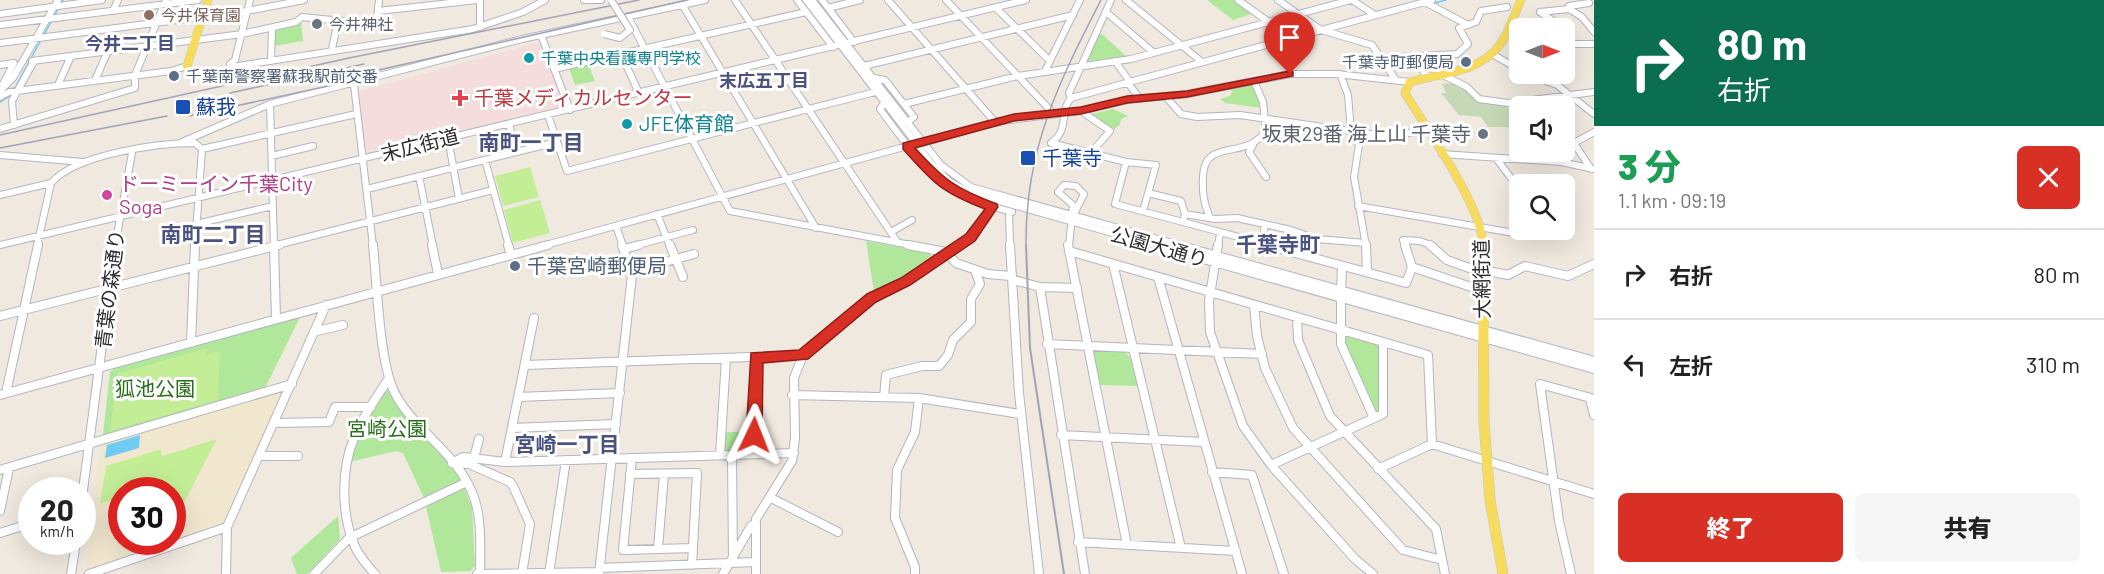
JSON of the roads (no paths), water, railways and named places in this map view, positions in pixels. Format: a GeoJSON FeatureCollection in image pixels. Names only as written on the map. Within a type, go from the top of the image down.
{"type":"FeatureCollection","features":[{"type":"Feature","properties":{"kind":"main road"},"geometry":{"type":"LineString","coordinates":[[187,66],[208,0]]}},
{"type":"Feature","properties":{"kind":"main road"},"geometry":{"type":"LineString","coordinates":[[1410,82],[1463,70],[1492,54],[1500,44],[1521,0]]}},
{"type":"Feature","properties":{"kind":"main road","name":"大網街道"},"geometry":{"type":"LineString","coordinates":[[1410,82],[1405,96],[1442,154],[1467,198],[1481,229],[1487,459],[1503,574]]}},
{"type":"Feature","properties":{"kind":"street"},"geometry":{"type":"LineString","coordinates":[[0,14],[56,3],[102,0]]}},
{"type":"Feature","properties":{"kind":"street"},"geometry":{"type":"LineString","coordinates":[[112,11],[118,0]]}},
{"type":"Feature","properties":{"kind":"street"},"geometry":{"type":"LineString","coordinates":[[0,25],[165,2],[198,0]]}},
{"type":"Feature","properties":{"kind":"street"},"geometry":{"type":"LineString","coordinates":[[250,0],[235,60],[231,66],[480,27],[514,16],[545,0]]}},
{"type":"Feature","properties":{"kind":"street"},"geometry":{"type":"LineString","coordinates":[[0,43],[201,18],[301,0],[302,17]]}},
{"type":"Feature","properties":{"kind":"street"},"geometry":{"type":"LineString","coordinates":[[14,125],[11,105],[14,93],[33,61],[242,34],[272,28],[302,17],[359,22],[377,18],[379,0]]}},
{"type":"Feature","properties":{"kind":"street"},"geometry":{"type":"LineString","coordinates":[[378,11],[478,0],[480,27]]}},
{"type":"Feature","properties":{"kind":"street"},"geometry":{"type":"LineString","coordinates":[[584,0],[601,0]]}},
{"type":"Feature","properties":{"kind":"street"},"geometry":{"type":"LineString","coordinates":[[611,0],[621,15],[626,22],[630,30],[620,38],[605,36],[603,32],[606,27],[624,21],[629,18]]}},
{"type":"Feature","properties":{"kind":"street"},"geometry":{"type":"LineString","coordinates":[[181,143],[186,138],[270,104],[354,85],[541,35],[705,0]]}},
{"type":"Feature","properties":{"kind":"street"},"geometry":{"type":"LineString","coordinates":[[735,0],[898,243]]}},
{"type":"Feature","properties":{"kind":"street"},"geometry":{"type":"LineString","coordinates":[[797,0],[840,45]]}},
{"type":"Feature","properties":{"kind":"street","name":"公園大通り"},"geometry":{"type":"LineString","coordinates":[[806,0],[884,103],[880,109],[915,144],[937,171],[955,186],[982,198],[1025,210],[1072,219]]}},
{"type":"Feature","properties":{"kind":"street","name":"公園大通り"},"geometry":{"type":"LineString","coordinates":[[812,0],[840,45],[864,66],[908,122],[915,144],[971,187],[1072,219],[1341,295],[1483,334],[1594,361]]}},
{"type":"Feature","properties":{"kind":"street"},"geometry":{"type":"LineString","coordinates":[[822,0],[854,42]]}},
{"type":"Feature","properties":{"kind":"street"},"geometry":{"type":"LineString","coordinates":[[828,8],[860,0]]}},
{"type":"Feature","properties":{"kind":"street"},"geometry":{"type":"LineString","coordinates":[[888,0],[994,122]]}},
{"type":"Feature","properties":{"kind":"street"},"geometry":{"type":"LineString","coordinates":[[946,0],[1053,113]]}},
{"type":"Feature","properties":{"kind":"street","name":"末広街道"},"geometry":{"type":"LineString","coordinates":[[0,245],[197,200],[1026,0]]}},
{"type":"Feature","properties":{"kind":"street"},"geometry":{"type":"LineString","coordinates":[[1045,71],[1080,0]]}},
{"type":"Feature","properties":{"kind":"street"},"geometry":{"type":"LineString","coordinates":[[1071,98],[1069,93],[1111,0]]}},
{"type":"Feature","properties":{"kind":"street"},"geometry":{"type":"LineString","coordinates":[[1126,0],[1202,62]]}},
{"type":"Feature","properties":{"kind":"street"},"geometry":{"type":"LineString","coordinates":[[1239,0],[1269,22]]}},
{"type":"Feature","properties":{"kind":"street"},"geometry":{"type":"LineString","coordinates":[[1278,0],[1321,30],[1374,46],[1396,80]]}},
{"type":"Feature","properties":{"kind":"street"},"geometry":{"type":"LineString","coordinates":[[1317,0],[1328,7]]}},
{"type":"Feature","properties":{"kind":"street"},"geometry":{"type":"LineString","coordinates":[[904,104],[1018,76],[1154,53],[1352,0],[1375,15]]}},
{"type":"Feature","properties":{"kind":"street"},"geometry":{"type":"LineString","coordinates":[[1143,211],[1156,165],[1126,162],[1051,142],[1063,134],[1065,105],[1071,98],[1427,1],[1468,25]]}},
{"type":"Feature","properties":{"kind":"street"},"geometry":{"type":"LineString","coordinates":[[0,129],[135,88],[135,75],[165,2]]}},
{"type":"Feature","properties":{"kind":"street"},"geometry":{"type":"LineString","coordinates":[[0,91],[13,78],[56,3]]}},
{"type":"Feature","properties":{"kind":"street"},"geometry":{"type":"LineString","coordinates":[[1569,9],[1569,6],[1589,3]]}},
{"type":"Feature","properties":{"kind":"street"},"geometry":{"type":"LineString","coordinates":[[683,6],[816,228]]}},
{"type":"Feature","properties":{"kind":"street"},"geometry":{"type":"LineString","coordinates":[[1363,58],[1412,58],[1456,54],[1468,44],[1459,28],[1476,22],[1481,11],[1507,7]]}},
{"type":"Feature","properties":{"kind":"street"},"geometry":{"type":"LineString","coordinates":[[996,8],[1050,61]]}},
{"type":"Feature","properties":{"kind":"street"},"geometry":{"type":"LineString","coordinates":[[1548,18],[1540,12],[1569,9],[1582,17],[1594,32]]}},
{"type":"Feature","properties":{"kind":"street"},"geometry":{"type":"LineString","coordinates":[[554,69],[806,12]]}},
{"type":"Feature","properties":{"kind":"street"},"geometry":{"type":"LineString","coordinates":[[1106,12],[1154,53]]}},
{"type":"Feature","properties":{"kind":"street"},"geometry":{"type":"LineString","coordinates":[[864,66],[1073,15]]}},
{"type":"Feature","properties":{"kind":"street"},"geometry":{"type":"LineString","coordinates":[[629,18],[730,211],[946,252],[956,263],[975,270],[1010,276],[1014,280],[1040,286],[1077,288]]}},
{"type":"Feature","properties":{"kind":"street"},"geometry":{"type":"LineString","coordinates":[[332,49],[337,25],[342,21]]}},
{"type":"Feature","properties":{"kind":"street"},"geometry":{"type":"LineString","coordinates":[[271,61],[272,28]]}},
{"type":"Feature","properties":{"kind":"street"},"geometry":{"type":"LineString","coordinates":[[541,35],[570,110]]}},
{"type":"Feature","properties":{"kind":"street"},"geometry":{"type":"LineString","coordinates":[[1576,42],[1593,45]]}},
{"type":"Feature","properties":{"kind":"street"},"geometry":{"type":"LineString","coordinates":[[95,80],[108,51]]}},
{"type":"Feature","properties":{"kind":"street"},"geometry":{"type":"LineString","coordinates":[[621,54],[639,93]]}},
{"type":"Feature","properties":{"kind":"street"},"geometry":{"type":"LineString","coordinates":[[1492,54],[1509,64]]}},
{"type":"Feature","properties":{"kind":"street"},"geometry":{"type":"LineString","coordinates":[[58,85],[71,56]]}},
{"type":"Feature","properties":{"kind":"street"},"geometry":{"type":"LineString","coordinates":[[1412,58],[1429,78]]}},
{"type":"Feature","properties":{"kind":"street"},"geometry":{"type":"LineString","coordinates":[[1116,61],[1140,99]]}},
{"type":"Feature","properties":{"kind":"street"},"geometry":{"type":"LineString","coordinates":[[0,65],[14,63],[1,85]]}},
{"type":"Feature","properties":{"kind":"street"},"geometry":{"type":"LineString","coordinates":[[0,98],[14,93],[58,85],[171,71],[187,66]]}},
{"type":"Feature","properties":{"kind":"street"},"geometry":{"type":"LineString","coordinates":[[202,149],[195,143],[171,144],[84,163],[60,173],[51,183],[24,310],[3,394],[994,122],[1081,111],[1297,73],[1340,74],[1410,82]]}},
{"type":"Feature","properties":{"kind":"street"},"geometry":{"type":"LineString","coordinates":[[1340,74],[1348,95],[1351,131],[1359,145],[1354,177],[1366,243],[1367,272]]}},
{"type":"Feature","properties":{"kind":"street"},"geometry":{"type":"LineString","coordinates":[[1443,75],[1467,87],[1479,99],[1519,103],[1594,92]]}},
{"type":"Feature","properties":{"kind":"street"},"geometry":{"type":"LineString","coordinates":[[874,78],[885,80],[904,104],[914,117],[908,122]]}},
{"type":"Feature","properties":{"kind":"street"},"geometry":{"type":"LineString","coordinates":[[1210,219],[1202,197],[1203,165],[1212,154],[1253,144],[1260,140],[1266,130],[1263,102],[1254,81]]}},
{"type":"Feature","properties":{"kind":"street"},"geometry":{"type":"LineString","coordinates":[[1553,84],[1572,94],[1594,114]]}},
{"type":"Feature","properties":{"kind":"street"},"geometry":{"type":"LineString","coordinates":[[354,85],[391,390],[405,410],[467,482],[479,511],[479,574],[659,570],[731,561],[756,562]]}},
{"type":"Feature","properties":{"kind":"street"},"geometry":{"type":"LineString","coordinates":[[548,115],[567,171],[875,92]]}},
{"type":"Feature","properties":{"kind":"street"},"geometry":{"type":"LineString","coordinates":[[0,103],[14,93]]}},
{"type":"Feature","properties":{"kind":"street"},"geometry":{"type":"LineString","coordinates":[[1166,97],[1176,110],[1188,115],[1225,114],[1378,135],[1427,132]]}},
{"type":"Feature","properties":{"kind":"street"},"geometry":{"type":"LineString","coordinates":[[270,104],[276,319]]}},
{"type":"Feature","properties":{"kind":"street"},"geometry":{"type":"LineString","coordinates":[[1081,111],[1110,131],[1091,153]]}},
{"type":"Feature","properties":{"kind":"street"},"geometry":{"type":"LineString","coordinates":[[202,149],[356,114]]}},
{"type":"Feature","properties":{"kind":"street"},"geometry":{"type":"LineString","coordinates":[[509,124],[516,152]]}},
{"type":"Feature","properties":{"kind":"street"},"geometry":{"type":"LineString","coordinates":[[1591,170],[1574,143],[1594,132]]}},
{"type":"Feature","properties":{"kind":"street"},"geometry":{"type":"LineString","coordinates":[[448,138],[459,199]]}},
{"type":"Feature","properties":{"kind":"street"},"geometry":{"type":"LineString","coordinates":[[367,189],[557,142]]}},
{"type":"Feature","properties":{"kind":"street"},"geometry":{"type":"LineString","coordinates":[[915,144],[939,182],[959,195],[1009,212],[1025,210]]}},
{"type":"Feature","properties":{"kind":"street"},"geometry":{"type":"LineString","coordinates":[[1253,144],[1249,152],[1250,156],[1266,177]]}},
{"type":"Feature","properties":{"kind":"street"},"geometry":{"type":"LineString","coordinates":[[272,156],[313,146]]}},
{"type":"Feature","properties":{"kind":"street"},"geometry":{"type":"LineString","coordinates":[[191,343],[193,267],[202,149]]}},
{"type":"Feature","properties":{"kind":"street","name":"青葉の森通り"},"geometry":{"type":"LineString","coordinates":[[85,477],[119,218],[132,153]]}},
{"type":"Feature","properties":{"kind":"street"},"geometry":{"type":"LineString","coordinates":[[1442,154],[1561,162],[1591,170]]}},
{"type":"Feature","properties":{"kind":"street"},"geometry":{"type":"LineString","coordinates":[[0,156],[84,163]]}},
{"type":"Feature","properties":{"kind":"street"},"geometry":{"type":"LineString","coordinates":[[1496,158],[1509,175]]}},
{"type":"Feature","properties":{"kind":"street"},"geometry":{"type":"LineString","coordinates":[[485,160],[511,255]]}},
{"type":"Feature","properties":{"kind":"street"},"geometry":{"type":"LineString","coordinates":[[1126,162],[1114,204],[1184,218],[1237,218],[1291,230],[1317,239],[1366,243]]}},
{"type":"Feature","properties":{"kind":"street"},"geometry":{"type":"LineString","coordinates":[[419,176],[438,274]]}},
{"type":"Feature","properties":{"kind":"street"},"geometry":{"type":"LineString","coordinates":[[0,195],[51,183]]}},
{"type":"Feature","properties":{"kind":"street"},"geometry":{"type":"LineString","coordinates":[[1072,219],[1084,194],[1076,186],[1064,185],[1058,192],[1073,205],[1068,234],[1069,251],[1127,545]]}},
{"type":"Feature","properties":{"kind":"street"},"geometry":{"type":"LineString","coordinates":[[0,316],[493,190]]}},
{"type":"Feature","properties":{"kind":"street"},"geometry":{"type":"LineString","coordinates":[[1148,193],[1181,201],[1184,218]]}},
{"type":"Feature","properties":{"kind":"street"},"geometry":{"type":"LineString","coordinates":[[196,224],[273,206]]}},
{"type":"Feature","properties":{"kind":"street"},"geometry":{"type":"LineString","coordinates":[[1358,206],[1509,232]]}},
{"type":"Feature","properties":{"kind":"street"},"geometry":{"type":"LineString","coordinates":[[756,574],[758,514],[789,472],[794,453],[792,377],[803,355],[872,298],[906,282],[970,237],[992,207]]}},
{"type":"Feature","properties":{"kind":"street"},"geometry":{"type":"LineString","coordinates":[[1009,212],[1010,276],[1020,414],[1039,574]]}},
{"type":"Feature","properties":{"kind":"street"},"geometry":{"type":"LineString","coordinates":[[657,214],[683,277]]}},
{"type":"Feature","properties":{"kind":"street"},"geometry":{"type":"LineString","coordinates":[[1184,218],[1220,233],[1406,282],[1412,267],[1403,240],[1425,243],[1436,248],[1440,256],[1450,262],[1472,269]]}},
{"type":"Feature","properties":{"kind":"street"},"geometry":{"type":"LineString","coordinates":[[891,232],[912,220]]}},
{"type":"Feature","properties":{"kind":"street"},"geometry":{"type":"LineString","coordinates":[[1262,244],[1265,225]]}},
{"type":"Feature","properties":{"kind":"street"},"geometry":{"type":"LineString","coordinates":[[599,572],[632,275],[616,226]]}},
{"type":"Feature","properties":{"kind":"street"},"geometry":{"type":"LineString","coordinates":[[624,249],[693,230]]}},
{"type":"Feature","properties":{"kind":"street"},"geometry":{"type":"LineString","coordinates":[[1220,233],[1210,292],[1210,332],[1243,426],[1271,465],[1361,571],[1372,574]]}},
{"type":"Feature","properties":{"kind":"street"},"geometry":{"type":"LineString","coordinates":[[1069,251],[1428,355],[1432,444]]}},
{"type":"Feature","properties":{"kind":"street"},"geometry":{"type":"LineString","coordinates":[[640,269],[694,254]]}},
{"type":"Feature","properties":{"kind":"street"},"geometry":{"type":"LineString","coordinates":[[1113,264],[1181,548]]}},
{"type":"Feature","properties":{"kind":"street"},"geometry":{"type":"LineString","coordinates":[[1483,270],[1508,275],[1525,266],[1568,276],[1594,264]]}},
{"type":"Feature","properties":{"kind":"street"},"geometry":{"type":"LineString","coordinates":[[1342,266],[1340,330],[1345,353],[1374,418]]}},
{"type":"Feature","properties":{"kind":"street"},"geometry":{"type":"LineString","coordinates":[[1412,267],[1483,291]]}},
{"type":"Feature","properties":{"kind":"street"},"geometry":{"type":"LineString","coordinates":[[884,397],[886,375],[922,366],[939,366],[944,362],[953,340],[971,322],[971,300],[980,284],[975,270]]}},
{"type":"Feature","properties":{"kind":"street"},"geometry":{"type":"LineString","coordinates":[[1158,277],[1242,574]]}},
{"type":"Feature","properties":{"kind":"street"},"geometry":{"type":"LineString","coordinates":[[1040,286],[1047,344],[1084,574]]}},
{"type":"Feature","properties":{"kind":"street"},"geometry":{"type":"LineString","coordinates":[[226,574],[228,527],[317,331],[326,305]]}},
{"type":"Feature","properties":{"kind":"street"},"geometry":{"type":"LineString","coordinates":[[1254,305],[1255,331],[1282,409],[1309,448],[1403,550],[1442,560]]}},
{"type":"Feature","properties":{"kind":"street"},"geometry":{"type":"LineString","coordinates":[[1297,317],[1299,340],[1305,359],[1327,411],[1344,433],[1436,529],[1445,574]]}},
{"type":"Feature","properties":{"kind":"street"},"geometry":{"type":"LineString","coordinates":[[505,462],[534,318]]}},
{"type":"Feature","properties":{"kind":"street"},"geometry":{"type":"LineString","coordinates":[[317,331],[343,325]]}},
{"type":"Feature","properties":{"kind":"street","name":"公園大通り"},"geometry":{"type":"LineString","coordinates":[[1483,334],[1594,369]]}},
{"type":"Feature","properties":{"kind":"street"},"geometry":{"type":"LineString","coordinates":[[1271,465],[1383,414],[1383,342]]}},
{"type":"Feature","properties":{"kind":"street"},"geometry":{"type":"LineString","coordinates":[[1047,344],[1262,354]]}},
{"type":"Feature","properties":{"kind":"street"},"geometry":{"type":"LineString","coordinates":[[525,365],[803,355]]}},
{"type":"Feature","properties":{"kind":"street"},"geometry":{"type":"LineString","coordinates":[[753,454],[756,357]]}},
{"type":"Feature","properties":{"kind":"street"},"geometry":{"type":"LineString","coordinates":[[720,455],[726,358]]}},
{"type":"Feature","properties":{"kind":"street"},"geometry":{"type":"LineString","coordinates":[[375,574],[356,552],[349,538],[344,482],[345,458],[354,435],[388,378]]}},
{"type":"Feature","properties":{"kind":"street"},"geometry":{"type":"LineString","coordinates":[[0,511],[5,469],[292,384]]}},
{"type":"Feature","properties":{"kind":"street"},"geometry":{"type":"LineString","coordinates":[[1570,574],[1540,384],[1592,398],[1594,415]]}},
{"type":"Feature","properties":{"kind":"street"},"geometry":{"type":"LineString","coordinates":[[518,396],[620,393]]}},
{"type":"Feature","properties":{"kind":"street"},"geometry":{"type":"LineString","coordinates":[[792,395],[919,398],[1020,414]]}},
{"type":"Feature","properties":{"kind":"street"},"geometry":{"type":"LineString","coordinates":[[915,574],[915,567],[895,518],[897,470],[915,432],[919,398]]}},
{"type":"Feature","properties":{"kind":"street"},"geometry":{"type":"LineString","coordinates":[[275,423],[329,422],[335,407],[370,407]]}},
{"type":"Feature","properties":{"kind":"street"},"geometry":{"type":"LineString","coordinates":[[512,428],[616,424]]}},
{"type":"Feature","properties":{"kind":"street"},"geometry":{"type":"LineString","coordinates":[[1061,435],[1203,442]]}},
{"type":"Feature","properties":{"kind":"street"},"geometry":{"type":"LineString","coordinates":[[474,458],[479,439]]}},
{"type":"Feature","properties":{"kind":"street"},"geometry":{"type":"LineString","coordinates":[[1378,469],[1432,444],[1487,459],[1594,494]]}},
{"type":"Feature","properties":{"kind":"street"},"geometry":{"type":"LineString","coordinates":[[452,463],[459,458],[505,462],[794,453]]}},
{"type":"Feature","properties":{"kind":"street"},"geometry":{"type":"LineString","coordinates":[[731,561],[732,455]]}},
{"type":"Feature","properties":{"kind":"street"},"geometry":{"type":"LineString","coordinates":[[260,456],[298,456]]}},
{"type":"Feature","properties":{"kind":"street"},"geometry":{"type":"LineString","coordinates":[[632,458],[623,550],[693,548]]}},
{"type":"Feature","properties":{"kind":"street"},"geometry":{"type":"LineString","coordinates":[[549,574],[566,460]]}},
{"type":"Feature","properties":{"kind":"street"},"geometry":{"type":"LineString","coordinates":[[452,463],[470,464],[510,482],[513,486],[530,524],[522,574]]}},
{"type":"Feature","properties":{"kind":"street"},"geometry":{"type":"LineString","coordinates":[[1212,472],[1252,475],[1284,574]]}},
{"type":"Feature","properties":{"kind":"street"},"geometry":{"type":"LineString","coordinates":[[630,474],[697,473],[692,565]]}},
{"type":"Feature","properties":{"kind":"street"},"geometry":{"type":"LineString","coordinates":[[658,549],[664,474]]}},
{"type":"Feature","properties":{"kind":"street"},"geometry":{"type":"LineString","coordinates":[[314,574],[349,538],[467,482]]}},
{"type":"Feature","properties":{"kind":"street"},"geometry":{"type":"LineString","coordinates":[[771,498],[838,532]]}},
{"type":"Feature","properties":{"kind":"street"},"geometry":{"type":"LineString","coordinates":[[723,574],[751,526],[756,523]]}},
{"type":"Feature","properties":{"kind":"street"},"geometry":{"type":"LineString","coordinates":[[0,533],[18,527]]}},
{"type":"Feature","properties":{"kind":"street"},"geometry":{"type":"LineString","coordinates":[[89,574],[228,527]]}},
{"type":"Feature","properties":{"kind":"street"},"geometry":{"type":"LineString","coordinates":[[1078,542],[1236,551]]}},
{"type":"Feature","properties":{"kind":"street"},"geometry":{"type":"LineString","coordinates":[[71,574],[74,555]]}},
{"type":"Feature","properties":{"kind":"water"},"geometry":{"type":"Polygon","coordinates":[[[140,435],[139,448],[105,458],[107,445],[140,435]]]}},
{"type":"Feature","properties":{"kind":"waterway"},"geometry":{"type":"LineString","coordinates":[[44,35],[63,0]]}},
{"type":"Feature","properties":{"kind":"waterway"},"geometry":{"type":"LineString","coordinates":[[1431,4],[1446,0]]}},
{"type":"Feature","properties":{"kind":"waterway"},"geometry":{"type":"LineString","coordinates":[[0,102],[11,95],[41,40]]}},
{"type":"Feature","properties":{"kind":"railway"},"geometry":{"type":"LineString","coordinates":[[0,135],[349,58],[639,0]]}},
{"type":"Feature","properties":{"kind":"railway"},"geometry":{"type":"LineString","coordinates":[[330,81],[687,0]]}},
{"type":"Feature","properties":{"kind":"railway"},"geometry":{"type":"LineString","coordinates":[[1026,245],[1031,178],[1047,118],[1071,60],[1101,0]]}},
{"type":"Feature","properties":{"kind":"railway"},"geometry":{"type":"LineString","coordinates":[[328,72],[364,64]]}},
{"type":"Feature","properties":{"kind":"railway"},"geometry":{"type":"LineString","coordinates":[[230,93],[322,73]]}},
{"type":"Feature","properties":{"kind":"railway"},"geometry":{"type":"LineString","coordinates":[[189,116],[338,84]]}},
{"type":"Feature","properties":{"kind":"railway"},"geometry":{"type":"LineString","coordinates":[[0,148],[167,116]]}},
{"type":"Feature","properties":{"kind":"railway"},"geometry":{"type":"LineString","coordinates":[[1026,245],[1030,348],[1064,574]]}},
{"type":"Feature","properties":{"kind":"place","name":"今井保育園"},"geometry":{"type":"Point","coordinates":[149,15]}},
{"type":"Feature","properties":{"kind":"place","name":"今井神社"},"geometry":{"type":"Point","coordinates":[317,24]}},
{"type":"Feature","properties":{"kind":"place","name":"千葉中央看護専門学校"},"geometry":{"type":"Point","coordinates":[529,58]}},
{"type":"Feature","properties":{"kind":"place","name":"千葉寺町郵便局"},"geometry":{"type":"Point","coordinates":[1466,62]}},
{"type":"Feature","properties":{"kind":"place","name":"千葉南警察署蘇我駅前交番"},"geometry":{"type":"Point","coordinates":[174,76]}},
{"type":"Feature","properties":{"kind":"place","name":"千葉メディカルセンター"},"geometry":{"type":"Point","coordinates":[460,98]}},
{"type":"Feature","properties":{"kind":"place","name":"蘇我"},"geometry":{"type":"Point","coordinates":[183,107]}},
{"type":"Feature","properties":{"kind":"place","name":"JFE体育館"},"geometry":{"type":"Point","coordinates":[627,124]}},
{"type":"Feature","properties":{"kind":"place","name":"坂東29番 海上山 千葉寺"},"geometry":{"type":"Point","coordinates":[1483,134]}},
{"type":"Feature","properties":{"kind":"place","name":"千葉寺"},"geometry":{"type":"Point","coordinates":[1028,158]}},
{"type":"Feature","properties":{"kind":"place","name":"ドーミーイン千葉City Soga"},"geometry":{"type":"Point","coordinates":[107,195]}},
{"type":"Feature","properties":{"kind":"place","name":"千葉宮崎郵便局"},"geometry":{"type":"Point","coordinates":[515,266]}},
{"type":"Feature","properties":{"kind":"district","name":"今井二丁目"},"geometry":{"type":"Point","coordinates":[130,44]}},
{"type":"Feature","properties":{"kind":"district","name":"末広五丁目"},"geometry":{"type":"Point","coordinates":[764,81]}},
{"type":"Feature","properties":{"kind":"district","name":"南町一丁目"},"geometry":{"type":"Point","coordinates":[531,143]}},
{"type":"Feature","properties":{"kind":"district","name":"南町二丁目"},"geometry":{"type":"Point","coordinates":[213,235]}},
{"type":"Feature","properties":{"kind":"district","name":"千葉寺町"},"geometry":{"type":"Point","coordinates":[1278,245]}},
{"type":"Feature","properties":{"kind":"district","name":"宮崎一丁目"},"geometry":{"type":"Point","coordinates":[567,445]}},
{"type":"Feature","properties":{"kind":"park label","name":"狐池公園"},"geometry":{"type":"Point","coordinates":[155,389]}},
{"type":"Feature","properties":{"kind":"park label","name":"宮崎公園"},"geometry":{"type":"Point","coordinates":[387,429]}}]}
